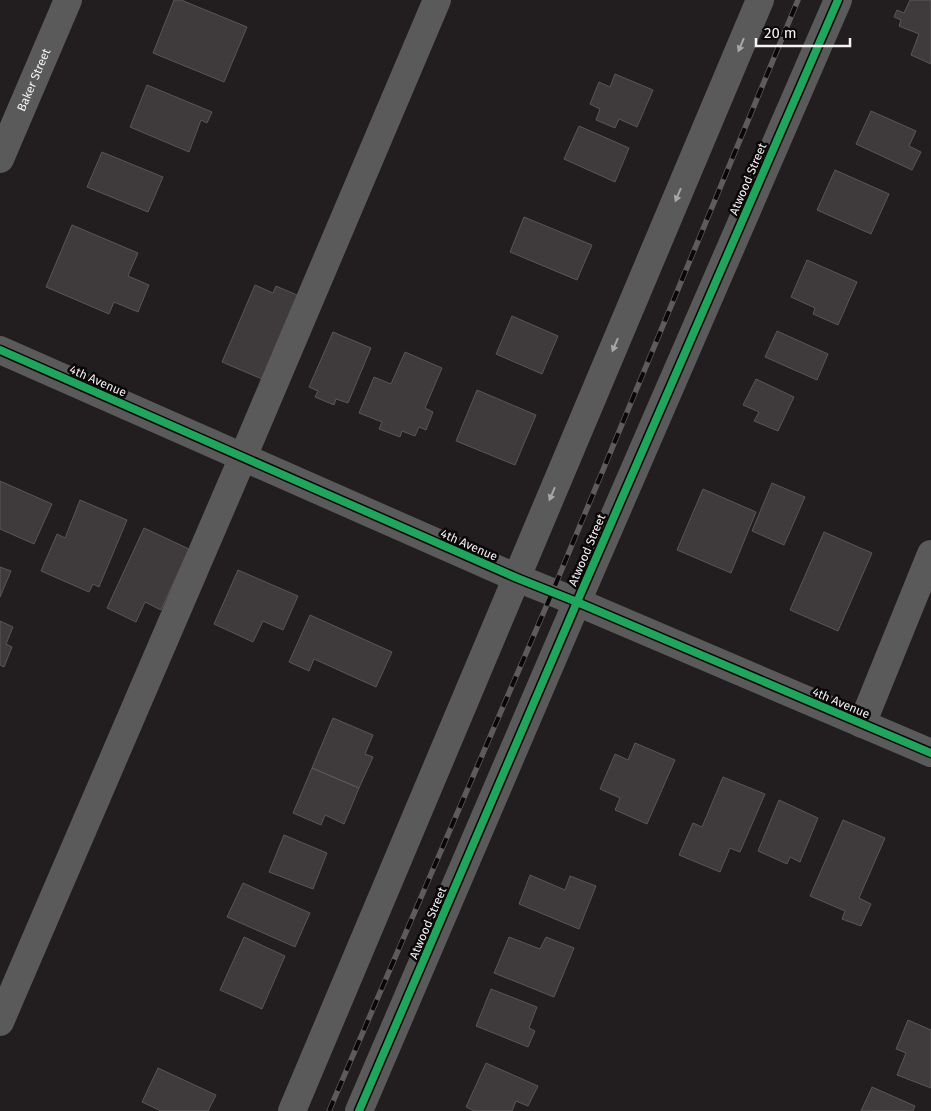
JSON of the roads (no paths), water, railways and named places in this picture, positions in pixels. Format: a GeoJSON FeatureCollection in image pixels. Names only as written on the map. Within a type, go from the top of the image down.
{"type":"FeatureCollection","features":[{"type":"Feature","properties":{"kind":"street","name":"Baker Street"},"geometry":{"type":"LineString","coordinates":[[0,159],[10,108],[68,0]]}},
{"type":"Feature","properties":{"kind":"street"},"geometry":{"type":"LineString","coordinates":[[0,1022],[437,0]]}},
{"type":"Feature","properties":{"kind":"street"},"geometry":{"type":"LineString","coordinates":[[292,1111],[760,0]]}},
{"type":"Feature","properties":{"kind":"street","name":"Atwood Street"},"geometry":{"type":"LineString","coordinates":[[359,1111],[838,0]]}},
{"type":"Feature","properties":{"kind":"street","name":"4th Avenue"},"geometry":{"type":"LineString","coordinates":[[0,350],[517,578],[931,753]]}},
{"type":"Feature","properties":{"kind":"street"},"geometry":{"type":"LineString","coordinates":[[862,724],[931,554]]}},
{"type":"Feature","properties":{"kind":"railway"},"geometry":{"type":"LineString","coordinates":[[329,1111],[552,593],[798,0]]}}]}
